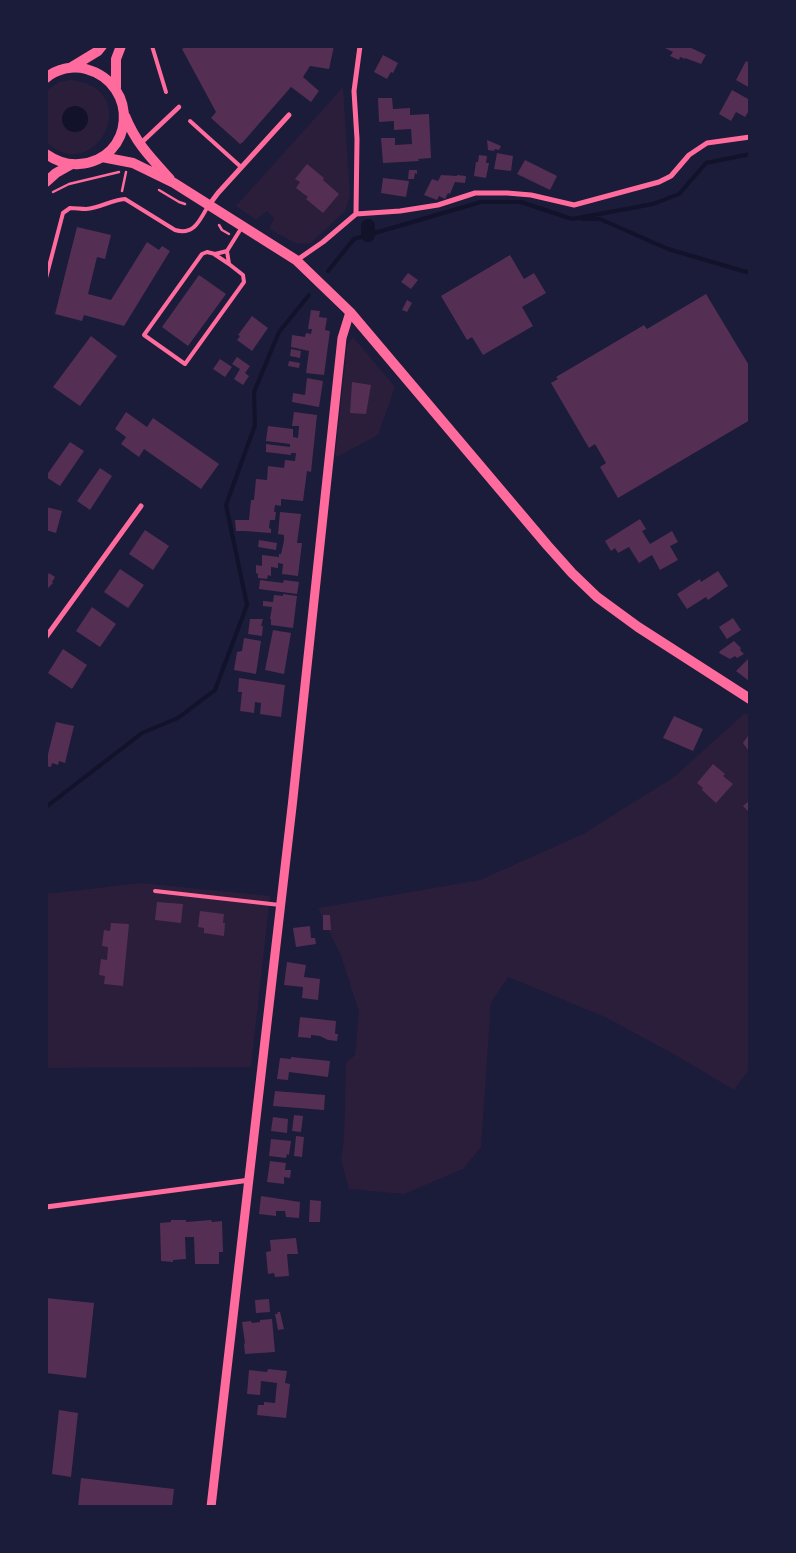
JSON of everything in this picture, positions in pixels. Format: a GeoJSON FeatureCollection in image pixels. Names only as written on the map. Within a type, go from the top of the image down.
{"type":"FeatureCollection","features":[{"type":"Feature","properties":{"kind":"main road"},"geometry":{"type":"LineString","coordinates":[[47,76],[69,68],[98,51],[102,46]]}},
{"type":"Feature","properties":{"kind":"main road"},"geometry":{"type":"LineString","coordinates":[[116,88],[116,59],[120,46]]}},
{"type":"Feature","properties":{"kind":"main road"},"geometry":{"type":"LineString","coordinates":[[69,68],[83,68],[95,72],[107,79],[116,88],[132,133],[141,147],[174,183],[206,210],[242,227],[296,260],[350,312],[547,545],[596,597],[638,627],[748,696]]}},
{"type":"Feature","properties":{"kind":"main road"},"geometry":{"type":"LineString","coordinates":[[46,154],[61,162],[72,164],[88,163],[102,157],[111,150],[118,140],[125,116]]}},
{"type":"Feature","properties":{"kind":"main road"},"geometry":{"type":"LineString","coordinates":[[102,157],[133,163],[174,183]]}},
{"type":"Feature","properties":{"kind":"main road"},"geometry":{"type":"LineString","coordinates":[[46,182],[56,173],[72,164]]}},
{"type":"Feature","properties":{"kind":"street"},"geometry":{"type":"LineString","coordinates":[[356,214],[357,139],[354,91],[360,46]]}},
{"type":"Feature","properties":{"kind":"street"},"geometry":{"type":"LineString","coordinates":[[142,142],[179,107]]}},
{"type":"Feature","properties":{"kind":"street"},"geometry":{"type":"LineString","coordinates":[[206,210],[241,167],[289,115]]}},
{"type":"Feature","properties":{"kind":"street"},"geometry":{"type":"LineString","coordinates":[[296,260],[323,242],[356,214],[400,212],[438,205],[475,193],[531,195],[574,205],[658,182],[671,176],[689,156],[707,143],[750,137]]}},
{"type":"Feature","properties":{"kind":"street"},"geometry":{"type":"LineString","coordinates":[[211,1507],[312,633],[342,338],[350,312]]}},
{"type":"Feature","properties":{"kind":"street"},"geometry":{"type":"LineString","coordinates":[[46,637],[141,506]]}},
{"type":"Feature","properties":{"kind":"street"},"geometry":{"type":"LineString","coordinates":[[46,1207],[250,1180]]}},
{"type":"Feature","properties":{"kind":"lane"},"geometry":{"type":"LineString","coordinates":[[152,46],[166,92]]}},
{"type":"Feature","properties":{"kind":"lane"},"geometry":{"type":"LineString","coordinates":[[190,120],[241,167]]}},
{"type":"Feature","properties":{"kind":"lane"},"geometry":{"type":"LineString","coordinates":[[46,278],[63,213],[70,208],[86,209],[125,199],[183,233],[192,230],[206,210]]}},
{"type":"Feature","properties":{"kind":"lane"},"geometry":{"type":"LineString","coordinates":[[231,266],[228,262],[227,251],[242,227]]}},
{"type":"Feature","properties":{"kind":"lane"},"geometry":{"type":"LineString","coordinates":[[211,253],[243,275],[244,282],[185,364],[144,335],[202,254],[206,252],[211,253],[215,254],[227,251]]}},
{"type":"Feature","properties":{"kind":"lane"},"geometry":{"type":"LineString","coordinates":[[155,891],[280,905]]}},
{"type":"Feature","properties":{"kind":"path"},"geometry":{"type":"LineString","coordinates":[[51,193],[69,184],[126,171],[133,174]]}},
{"type":"Feature","properties":{"kind":"path"},"geometry":{"type":"LineString","coordinates":[[121,199],[126,171]]}},
{"type":"Feature","properties":{"kind":"path"},"geometry":{"type":"LineString","coordinates":[[154,186],[179,202],[186,204]]}},
{"type":"Feature","properties":{"kind":"path"},"geometry":{"type":"LineString","coordinates":[[206,210],[222,230],[235,238]]}},
{"type":"Feature","properties":{"kind":"shaded area"},"geometry":{"type":"Polygon","coordinates":[[[71,80],[94,87],[106,100],[109,116],[105,132],[95,145],[81,153],[64,153],[46,142],[46,91],[59,82],[71,80]]]}},
{"type":"Feature","properties":{"kind":"shaded area"},"geometry":{"type":"Polygon","coordinates":[[[343,87],[350,196],[345,211],[311,243],[297,244],[269,229],[274,218],[267,211],[256,220],[236,206],[343,87]]]}},
{"type":"Feature","properties":{"kind":"shaded area"},"geometry":{"type":"Polygon","coordinates":[[[75,106],[84,110],[88,119],[84,128],[75,132],[66,128],[62,119],[66,110],[75,106]]]}},
{"type":"Feature","properties":{"kind":"shaded area"},"geometry":{"type":"Polygon","coordinates":[[[353,337],[395,387],[378,435],[335,458],[347,345],[353,337]]]}},
{"type":"Feature","properties":{"kind":"shaded area"},"geometry":{"type":"Polygon","coordinates":[[[745,713],[750,716],[750,1068],[734,1090],[677,1056],[605,1017],[508,977],[491,1003],[481,1147],[463,1169],[404,1194],[349,1189],[341,1160],[344,1138],[346,1062],[355,1055],[359,1012],[341,956],[318,908],[480,880],[583,834],[674,777],[745,713]]]}},
{"type":"Feature","properties":{"kind":"shaded area"},"geometry":{"type":"Polygon","coordinates":[[[140,883],[270,896],[251,1067],[46,1068],[46,894],[140,883]]]}},
{"type":"Feature","properties":{"kind":"building"},"geometry":{"type":"Polygon","coordinates":[[[187,46],[334,46],[329,69],[310,66],[303,77],[319,91],[311,102],[291,87],[240,144],[211,118],[216,112],[182,49],[187,46]]]}},
{"type":"Feature","properties":{"kind":"building"},"geometry":{"type":"Polygon","coordinates":[[[661,46],[687,46],[706,55],[701,64],[680,57],[679,60],[670,56],[673,52],[661,46]]]}},
{"type":"Feature","properties":{"kind":"building"},"geometry":{"type":"Polygon","coordinates":[[[383,55],[398,63],[393,73],[391,72],[387,79],[374,72],[383,55]]]}},
{"type":"Feature","properties":{"kind":"building"},"geometry":{"type":"Polygon","coordinates":[[[746,61],[750,63],[750,88],[736,80],[746,61]]]}},
{"type":"Feature","properties":{"kind":"building"},"geometry":{"type":"Polygon","coordinates":[[[732,90],[750,100],[750,109],[745,117],[736,112],[731,121],[719,114],[732,90]]]}},
{"type":"Feature","properties":{"kind":"building"},"geometry":{"type":"Polygon","coordinates":[[[378,98],[392,98],[393,109],[410,108],[410,115],[429,114],[431,158],[418,159],[419,161],[383,163],[381,138],[395,138],[395,145],[412,144],[411,129],[394,130],[394,121],[379,122],[378,98]]]}},
{"type":"Feature","properties":{"kind":"building"},"geometry":{"type":"Polygon","coordinates":[[[487,140],[501,146],[499,150],[488,150],[487,140]]]}},
{"type":"Feature","properties":{"kind":"building"},"geometry":{"type":"Polygon","coordinates":[[[497,153],[513,156],[511,171],[494,169],[497,153]]]}},
{"type":"Feature","properties":{"kind":"building"},"geometry":{"type":"Polygon","coordinates":[[[479,155],[487,156],[486,163],[489,163],[486,178],[474,176],[479,155]]]}},
{"type":"Feature","properties":{"kind":"building"},"geometry":{"type":"Polygon","coordinates":[[[525,160],[557,176],[550,190],[517,174],[525,160]]]}},
{"type":"Feature","properties":{"kind":"building"},"geometry":{"type":"Polygon","coordinates":[[[307,164],[339,194],[323,213],[306,199],[308,197],[296,188],[300,182],[295,179],[307,164]]]}},
{"type":"Feature","properties":{"kind":"building"},"geometry":{"type":"Polygon","coordinates":[[[409,170],[417,170],[414,179],[408,179],[409,170]]]}},
{"type":"Feature","properties":{"kind":"building"},"geometry":{"type":"Polygon","coordinates":[[[441,175],[466,176],[465,183],[455,182],[450,194],[448,193],[445,199],[439,196],[437,200],[424,195],[432,179],[438,181],[441,175]]]}},
{"type":"Feature","properties":{"kind":"building"},"geometry":{"type":"Polygon","coordinates":[[[383,178],[409,181],[406,197],[381,193],[383,178]]]}},
{"type":"Feature","properties":{"kind":"building"},"geometry":{"type":"Polygon","coordinates":[[[77,227],[111,235],[105,259],[97,257],[88,294],[111,300],[147,242],[159,250],[162,246],[170,251],[124,326],[84,315],[82,321],[55,314],[77,227]]]}},
{"type":"Feature","properties":{"kind":"building"},"geometry":{"type":"Polygon","coordinates":[[[510,255],[524,279],[534,273],[546,293],[522,307],[533,326],[483,355],[472,337],[467,340],[441,296],[510,255]]]}},
{"type":"Feature","properties":{"kind":"building"},"geometry":{"type":"Polygon","coordinates":[[[408,273],[418,280],[411,289],[401,282],[408,273]]]}},
{"type":"Feature","properties":{"kind":"building"},"geometry":{"type":"Polygon","coordinates":[[[199,275],[226,294],[188,346],[162,327],[199,275]]]}},
{"type":"Feature","properties":{"kind":"building"},"geometry":{"type":"Polygon","coordinates":[[[706,294],[750,367],[750,420],[618,498],[600,467],[606,463],[595,444],[589,448],[551,383],[558,379],[556,377],[644,325],[647,329],[706,294]]]}},
{"type":"Feature","properties":{"kind":"building"},"geometry":{"type":"Polygon","coordinates":[[[407,300],[412,303],[407,312],[402,310],[407,300]]]}},
{"type":"Feature","properties":{"kind":"building"},"geometry":{"type":"Polygon","coordinates":[[[311,310],[320,311],[319,317],[327,318],[325,330],[330,331],[324,375],[306,373],[309,351],[291,347],[292,335],[305,337],[306,333],[311,334],[312,329],[308,329],[311,310]]]}},
{"type":"Feature","properties":{"kind":"building"},"geometry":{"type":"Polygon","coordinates":[[[252,316],[268,328],[252,351],[237,340],[240,336],[238,335],[252,316]]]}},
{"type":"Feature","properties":{"kind":"building"},"geometry":{"type":"Polygon","coordinates":[[[91,336],[117,356],[80,406],[53,387],[91,336]]]}},
{"type":"Feature","properties":{"kind":"building"},"geometry":{"type":"Polygon","coordinates":[[[291,349],[301,351],[300,358],[290,356],[291,349]]]}},
{"type":"Feature","properties":{"kind":"building"},"geometry":{"type":"Polygon","coordinates":[[[237,357],[250,366],[245,373],[249,376],[243,385],[234,379],[240,369],[232,364],[237,357]]]}},
{"type":"Feature","properties":{"kind":"building"},"geometry":{"type":"Polygon","coordinates":[[[220,359],[232,367],[225,377],[213,369],[220,359]]]}},
{"type":"Feature","properties":{"kind":"building"},"geometry":{"type":"Polygon","coordinates":[[[289,361],[300,363],[299,368],[288,366],[289,361]]]}},
{"type":"Feature","properties":{"kind":"building"},"geometry":{"type":"Polygon","coordinates":[[[307,378],[323,381],[319,407],[292,402],[293,393],[305,395],[307,378]]]}},
{"type":"Feature","properties":{"kind":"building"},"geometry":{"type":"Polygon","coordinates":[[[352,382],[371,385],[366,414],[350,413],[352,382]]]}},
{"type":"Feature","properties":{"kind":"building"},"geometry":{"type":"Polygon","coordinates":[[[126,412],[147,427],[153,418],[219,464],[201,489],[144,449],[139,457],[121,444],[126,437],[115,429],[126,412]]]}},
{"type":"Feature","properties":{"kind":"building"},"geometry":{"type":"Polygon","coordinates":[[[294,412],[317,415],[311,472],[307,471],[303,501],[281,499],[281,506],[275,505],[275,520],[270,520],[269,528],[271,533],[236,531],[235,520],[249,520],[251,500],[254,500],[256,479],[267,480],[268,466],[284,468],[285,460],[295,461],[296,453],[291,453],[291,455],[266,452],[266,444],[290,447],[290,444],[266,441],[268,426],[293,429],[293,437],[298,438],[299,426],[292,426],[294,412]]]}},
{"type":"Feature","properties":{"kind":"building"},"geometry":{"type":"Polygon","coordinates":[[[70,442],[84,451],[60,486],[46,476],[70,442]]]}},
{"type":"Feature","properties":{"kind":"building"},"geometry":{"type":"Polygon","coordinates":[[[100,468],[112,476],[90,510],[77,501],[100,468]]]}},
{"type":"Feature","properties":{"kind":"building"},"geometry":{"type":"Polygon","coordinates":[[[46,507],[62,511],[56,533],[46,530],[46,507]]]}},
{"type":"Feature","properties":{"kind":"building"},"geometry":{"type":"Polygon","coordinates":[[[280,512],[301,514],[297,543],[302,543],[298,576],[282,574],[283,564],[278,563],[278,568],[271,567],[271,576],[268,575],[267,579],[258,578],[256,565],[262,566],[262,555],[279,557],[279,554],[281,554],[284,535],[278,534],[280,512]]]}},
{"type":"Feature","properties":{"kind":"building"},"geometry":{"type":"Polygon","coordinates":[[[640,519],[646,529],[642,531],[650,544],[672,531],[678,542],[670,546],[678,560],[660,570],[652,555],[639,563],[629,547],[618,553],[615,548],[611,551],[605,541],[640,519]]]}},
{"type":"Feature","properties":{"kind":"building"},"geometry":{"type":"Polygon","coordinates":[[[145,530],[169,546],[153,570],[129,554],[145,530]]]}},
{"type":"Feature","properties":{"kind":"building"},"geometry":{"type":"Polygon","coordinates":[[[259,540],[277,543],[276,550],[258,547],[259,540]]]}},
{"type":"Feature","properties":{"kind":"building"},"geometry":{"type":"Polygon","coordinates":[[[120,569],[144,585],[128,608],[104,592],[120,569]]]}},
{"type":"Feature","properties":{"kind":"building"},"geometry":{"type":"Polygon","coordinates":[[[718,571],[728,586],[708,600],[706,597],[687,609],[677,594],[700,579],[701,582],[718,571]]]}},
{"type":"Feature","properties":{"kind":"building"},"geometry":{"type":"Polygon","coordinates":[[[49,573],[55,577],[53,583],[48,588],[46,586],[46,578],[49,573]]]}},
{"type":"Feature","properties":{"kind":"building"},"geometry":{"type":"Polygon","coordinates":[[[260,580],[283,583],[284,580],[299,582],[297,594],[259,589],[260,580]]]}},
{"type":"Feature","properties":{"kind":"building"},"geometry":{"type":"Polygon","coordinates":[[[283,594],[297,596],[293,628],[271,625],[272,607],[263,606],[263,601],[273,602],[274,595],[283,596],[283,594]]]}},
{"type":"Feature","properties":{"kind":"building"},"geometry":{"type":"Polygon","coordinates":[[[92,607],[116,624],[100,647],[76,631],[92,607]]]}},
{"type":"Feature","properties":{"kind":"building"},"geometry":{"type":"Polygon","coordinates":[[[733,618],[741,630],[727,639],[719,627],[733,618]]]}},
{"type":"Feature","properties":{"kind":"building"},"geometry":{"type":"Polygon","coordinates":[[[250,619],[263,619],[261,626],[263,626],[262,636],[248,634],[250,619]]]}},
{"type":"Feature","properties":{"kind":"building"},"geometry":{"type":"Polygon","coordinates":[[[273,630],[291,633],[284,674],[265,670],[273,630]]]}},
{"type":"Feature","properties":{"kind":"building"},"geometry":{"type":"Polygon","coordinates":[[[244,638],[261,641],[256,674],[234,670],[237,652],[242,651],[244,638]]]}},
{"type":"Feature","properties":{"kind":"building"},"geometry":{"type":"Polygon","coordinates":[[[734,641],[744,654],[730,659],[719,653],[720,651],[734,641]]]}},
{"type":"Feature","properties":{"kind":"building"},"geometry":{"type":"Polygon","coordinates":[[[63,649],[87,665],[72,689],[48,673],[63,649]]]}},
{"type":"Feature","properties":{"kind":"building"},"geometry":{"type":"Polygon","coordinates":[[[750,657],[750,680],[749,681],[736,671],[750,657]]]}},
{"type":"Feature","properties":{"kind":"building"},"geometry":{"type":"Polygon","coordinates":[[[239,678],[285,685],[281,717],[260,714],[261,703],[255,702],[254,713],[240,711],[242,692],[238,692],[239,678]]]}},
{"type":"Feature","properties":{"kind":"building"},"geometry":{"type":"Polygon","coordinates":[[[674,716],[703,729],[693,751],[663,738],[674,716]]]}},
{"type":"Feature","properties":{"kind":"building"},"geometry":{"type":"Polygon","coordinates":[[[56,722],[74,726],[65,763],[59,761],[58,765],[52,763],[51,767],[46,766],[46,762],[56,722]]]}},
{"type":"Feature","properties":{"kind":"building"},"geometry":{"type":"Polygon","coordinates":[[[750,733],[750,748],[748,750],[743,743],[750,733]]]}},
{"type":"Feature","properties":{"kind":"building"},"geometry":{"type":"Polygon","coordinates":[[[713,764],[733,784],[716,803],[697,783],[713,764]]]}},
{"type":"Feature","properties":{"kind":"building"},"geometry":{"type":"Polygon","coordinates":[[[750,800],[750,813],[743,806],[750,800]]]}},
{"type":"Feature","properties":{"kind":"building"},"geometry":{"type":"Polygon","coordinates":[[[157,902],[183,904],[181,923],[155,920],[157,902]]]}},
{"type":"Feature","properties":{"kind":"building"},"geometry":{"type":"Polygon","coordinates":[[[200,911],[224,914],[224,936],[204,933],[204,928],[198,927],[200,911]]]}},
{"type":"Feature","properties":{"kind":"building"},"geometry":{"type":"Polygon","coordinates":[[[323,915],[330,915],[331,930],[323,930],[323,915]]]}},
{"type":"Feature","properties":{"kind":"building"},"geometry":{"type":"Polygon","coordinates":[[[111,923],[129,924],[123,986],[104,984],[105,976],[99,975],[101,959],[107,960],[108,947],[102,946],[104,930],[110,931],[111,923]]]}},
{"type":"Feature","properties":{"kind":"building"},"geometry":{"type":"Polygon","coordinates":[[[310,926],[311,938],[315,938],[316,944],[296,947],[293,928],[310,926]]]}},
{"type":"Feature","properties":{"kind":"building"},"geometry":{"type":"Polygon","coordinates":[[[287,962],[306,965],[304,977],[320,979],[318,1000],[302,998],[303,987],[284,985],[287,962]]]}},
{"type":"Feature","properties":{"kind":"building"},"geometry":{"type":"Polygon","coordinates":[[[300,1017],[336,1021],[335,1034],[338,1034],[337,1041],[311,1035],[311,1038],[298,1037],[300,1017]]]}},
{"type":"Feature","properties":{"kind":"building"},"geometry":{"type":"Polygon","coordinates":[[[291,1057],[330,1061],[328,1077],[289,1072],[288,1080],[277,1079],[280,1058],[291,1059],[291,1057]]]}},
{"type":"Feature","properties":{"kind":"building"},"geometry":{"type":"Polygon","coordinates":[[[275,1091],[325,1095],[324,1110],[273,1106],[275,1091]]]}},
{"type":"Feature","properties":{"kind":"building"},"geometry":{"type":"Polygon","coordinates":[[[294,1115],[303,1116],[301,1132],[292,1131],[294,1115]]]}},
{"type":"Feature","properties":{"kind":"building"},"geometry":{"type":"Polygon","coordinates":[[[273,1117],[288,1119],[287,1133],[271,1131],[273,1117]]]}},
{"type":"Feature","properties":{"kind":"building"},"geometry":{"type":"Polygon","coordinates":[[[296,1136],[304,1137],[302,1157],[294,1156],[296,1136]]]}},
{"type":"Feature","properties":{"kind":"building"},"geometry":{"type":"Polygon","coordinates":[[[271,1139],[291,1141],[289,1155],[287,1154],[286,1158],[269,1156],[271,1139]]]}},
{"type":"Feature","properties":{"kind":"building"},"geometry":{"type":"Polygon","coordinates":[[[270,1161],[286,1163],[285,1170],[291,1170],[290,1178],[284,1177],[284,1184],[267,1182],[270,1161]]]}},
{"type":"Feature","properties":{"kind":"building"},"geometry":{"type":"Polygon","coordinates":[[[261,1196],[300,1202],[299,1218],[286,1217],[285,1211],[276,1211],[276,1216],[259,1214],[261,1196]]]}},
{"type":"Feature","properties":{"kind":"building"},"geometry":{"type":"Polygon","coordinates":[[[310,1200],[321,1201],[320,1222],[309,1222],[310,1200]]]}},
{"type":"Feature","properties":{"kind":"building"},"geometry":{"type":"Polygon","coordinates":[[[171,1220],[186,1220],[186,1222],[222,1221],[223,1252],[219,1252],[219,1264],[195,1264],[194,1237],[185,1237],[186,1259],[173,1260],[173,1262],[161,1261],[160,1223],[171,1222],[171,1220]]]}},
{"type":"Feature","properties":{"kind":"building"},"geometry":{"type":"Polygon","coordinates":[[[296,1238],[298,1254],[287,1254],[289,1276],[275,1277],[274,1273],[268,1274],[266,1252],[271,1251],[270,1240],[296,1238]]]}},
{"type":"Feature","properties":{"kind":"building"},"geometry":{"type":"Polygon","coordinates":[[[46,1298],[94,1303],[86,1378],[46,1373],[46,1298]]]}},
{"type":"Feature","properties":{"kind":"building"},"geometry":{"type":"Polygon","coordinates":[[[269,1299],[270,1312],[256,1313],[255,1300],[269,1299]]]}},
{"type":"Feature","properties":{"kind":"building"},"geometry":{"type":"Polygon","coordinates":[[[277,1312],[280,1312],[284,1329],[278,1330],[275,1314],[278,1314],[277,1312]]]}},
{"type":"Feature","properties":{"kind":"building"},"geometry":{"type":"Polygon","coordinates":[[[272,1319],[275,1352],[245,1354],[242,1322],[251,1321],[252,1323],[272,1319]]]}},
{"type":"Feature","properties":{"kind":"building"},"geometry":{"type":"Polygon","coordinates":[[[268,1369],[287,1371],[285,1383],[290,1384],[286,1418],[257,1415],[258,1405],[264,1405],[264,1402],[275,1403],[277,1383],[261,1381],[260,1395],[247,1394],[249,1370],[267,1372],[268,1369]]]}},
{"type":"Feature","properties":{"kind":"building"},"geometry":{"type":"Polygon","coordinates":[[[59,1410],[78,1413],[71,1477],[52,1474],[59,1410]]]}},
{"type":"Feature","properties":{"kind":"building"},"geometry":{"type":"Polygon","coordinates":[[[81,1478],[174,1489],[172,1507],[78,1507],[81,1478]]]}},
{"type":"Feature","properties":{"kind":"waterway"},"geometry":{"type":"LineString","coordinates":[[328,271],[354,239],[481,202],[521,202],[572,219],[653,204],[679,194],[706,163],[750,154]]}},
{"type":"Feature","properties":{"kind":"waterway"},"geometry":{"type":"LineString","coordinates":[[582,219],[600,219],[668,249],[750,273]]}},
{"type":"Feature","properties":{"kind":"waterway"},"geometry":{"type":"LineString","coordinates":[[368,226],[368,235]]}},
{"type":"Feature","properties":{"kind":"waterway"},"geometry":{"type":"LineString","coordinates":[[46,807],[142,733],[178,718],[215,690],[247,605],[226,505],[255,425],[254,392],[279,332],[309,295]]}}]}
